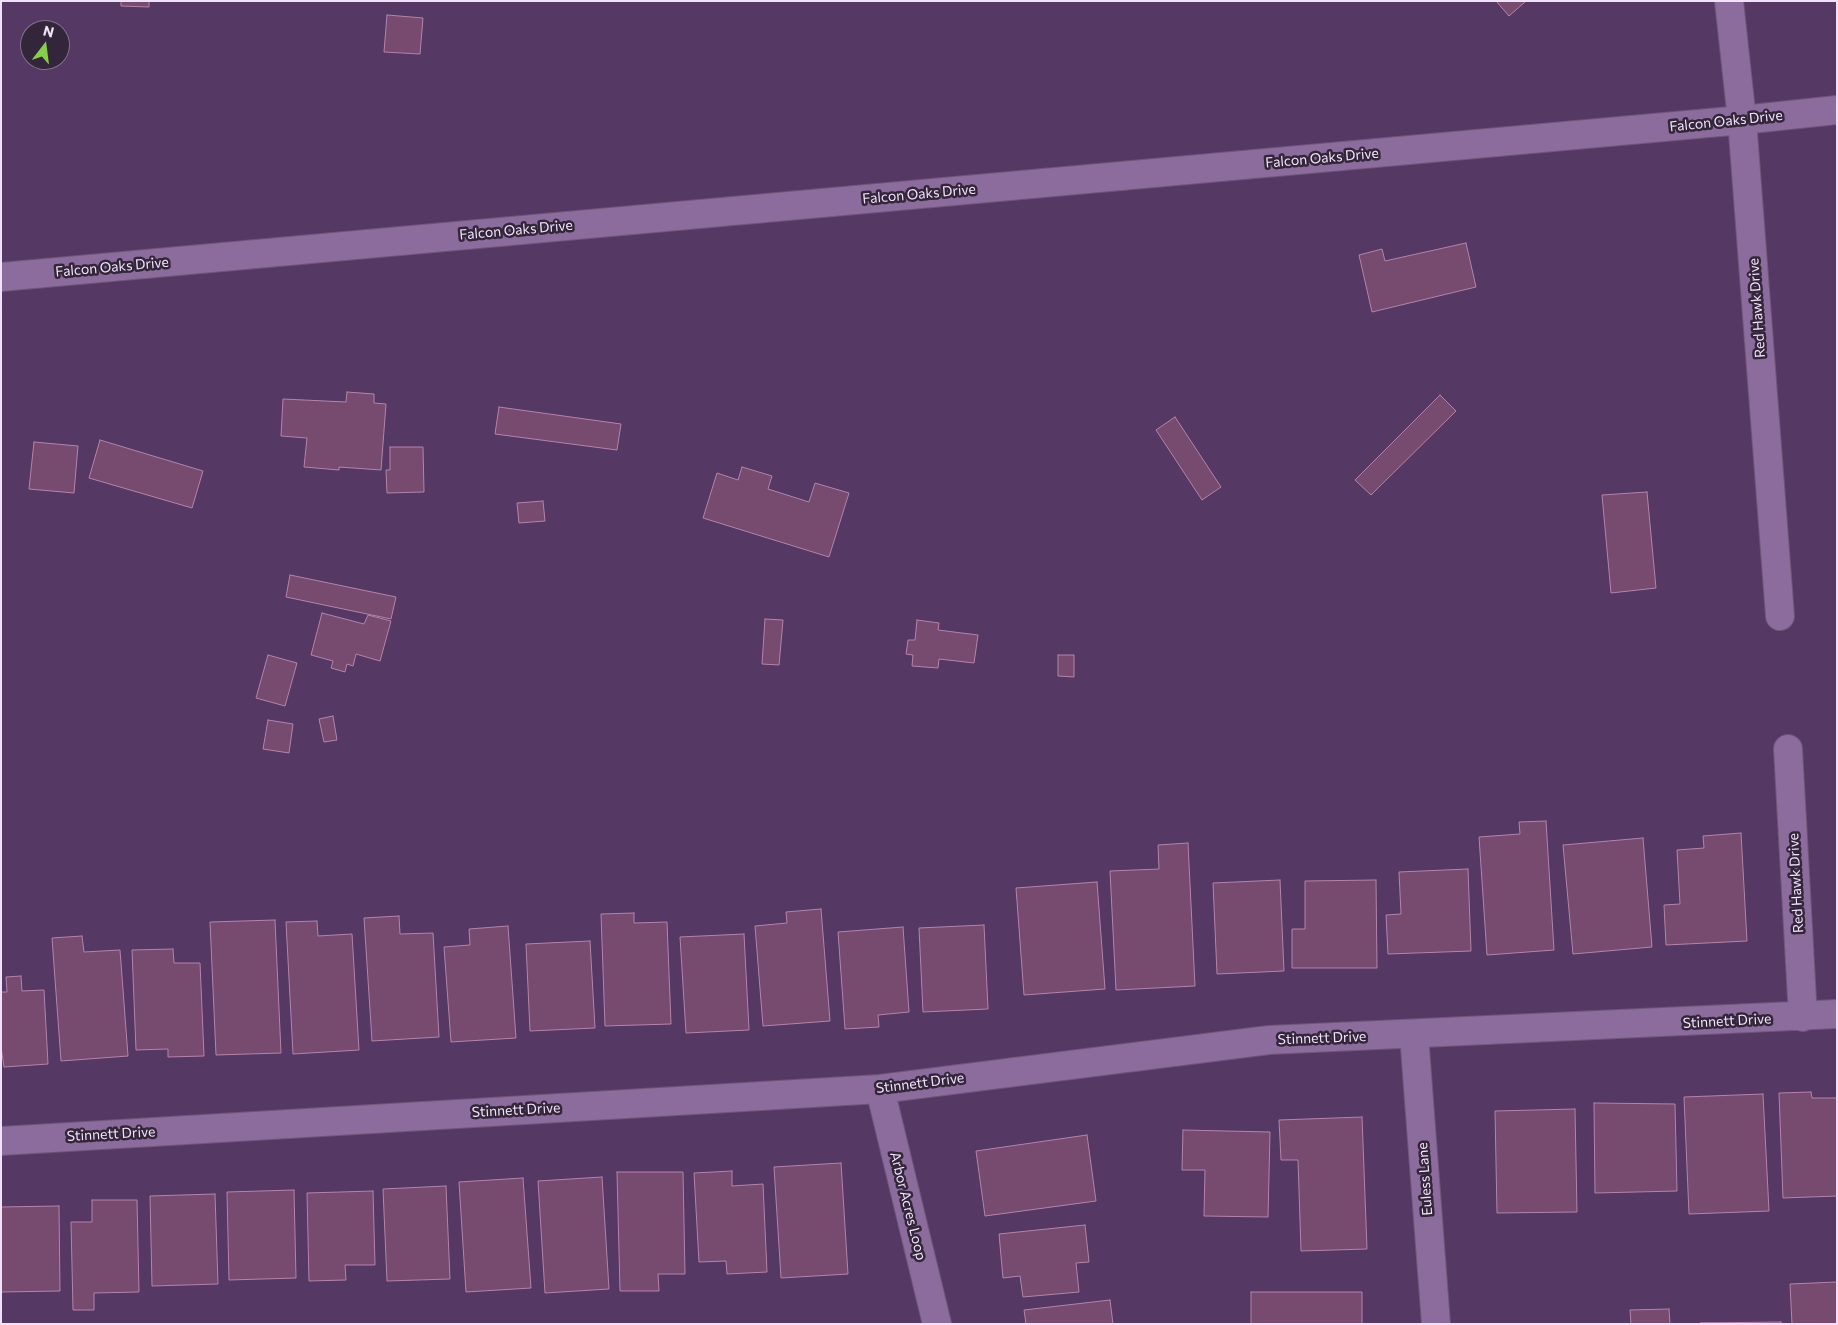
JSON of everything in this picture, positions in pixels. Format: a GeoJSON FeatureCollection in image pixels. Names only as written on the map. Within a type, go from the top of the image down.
{"type":"FeatureCollection","features":[{"type":"Feature","properties":{"kind":"street","name":"Red Hawk Drive"},"geometry":{"type":"LineString","coordinates":[[1729,1],[1742,120],[1780,616]]}},
{"type":"Feature","properties":{"kind":"street","name":"Falcon Oaks Drive"},"geometry":{"type":"LineString","coordinates":[[1,277],[1837,110]]}},
{"type":"Feature","properties":{"kind":"street","name":"Red Hawk Drive"},"geometry":{"type":"LineString","coordinates":[[1788,749],[1803,1017]]}},
{"type":"Feature","properties":{"kind":"street","name":"Stinnett Drive"},"geometry":{"type":"LineString","coordinates":[[1,1141],[880,1089],[1268,1040],[1414,1035],[1837,1014]]}},
{"type":"Feature","properties":{"kind":"street","name":"Euless Lane"},"geometry":{"type":"LineString","coordinates":[[1414,1035],[1436,1324]]}},
{"type":"Feature","properties":{"kind":"street","name":"Arbor Acres Loop"},"geometry":{"type":"LineString","coordinates":[[880,1089],[937,1324]]}},
{"type":"Feature","properties":{"kind":"building"},"geometry":{"type":"Polygon","coordinates":[[[121,1],[149,1],[149,7],[121,6],[121,1]]]}},
{"type":"Feature","properties":{"kind":"building"},"geometry":{"type":"Polygon","coordinates":[[[1496,1],[1526,1],[1509,16],[1496,1]]]}},
{"type":"Feature","properties":{"kind":"building"},"geometry":{"type":"Polygon","coordinates":[[[387,15],[423,18],[420,54],[384,52],[387,15]]]}},
{"type":"Feature","properties":{"kind":"building"},"geometry":{"type":"Polygon","coordinates":[[[1466,243],[1476,287],[1372,312],[1359,255],[1382,249],[1385,261],[1466,243]]]}},
{"type":"Feature","properties":{"kind":"building"},"geometry":{"type":"Polygon","coordinates":[[[347,392],[374,394],[374,403],[386,404],[381,470],[339,467],[339,470],[304,467],[307,438],[281,436],[283,399],[346,402],[347,392]]]}},
{"type":"Feature","properties":{"kind":"building"},"geometry":{"type":"Polygon","coordinates":[[[1440,395],[1456,411],[1371,495],[1355,480],[1440,395]]]}},
{"type":"Feature","properties":{"kind":"building"},"geometry":{"type":"Polygon","coordinates":[[[499,407],[621,424],[617,450],[495,434],[499,407]]]}},
{"type":"Feature","properties":{"kind":"building"},"geometry":{"type":"Polygon","coordinates":[[[1175,417],[1221,487],[1202,500],[1156,430],[1175,417]]]}},
{"type":"Feature","properties":{"kind":"building"},"geometry":{"type":"Polygon","coordinates":[[[100,440],[203,471],[192,508],[89,478],[100,440]]]}},
{"type":"Feature","properties":{"kind":"building"},"geometry":{"type":"Polygon","coordinates":[[[34,442],[78,446],[74,493],[29,489],[34,442]]]}},
{"type":"Feature","properties":{"kind":"building"},"geometry":{"type":"Polygon","coordinates":[[[390,447],[423,447],[424,492],[387,493],[386,470],[390,470],[390,447]]]}},
{"type":"Feature","properties":{"kind":"building"},"geometry":{"type":"Polygon","coordinates":[[[742,467],[772,476],[768,489],[809,502],[815,483],[849,493],[829,557],[703,518],[717,473],[738,480],[742,467]]]}},
{"type":"Feature","properties":{"kind":"building"},"geometry":{"type":"Polygon","coordinates":[[[1647,492],[1656,588],[1611,593],[1602,495],[1647,492]]]}},
{"type":"Feature","properties":{"kind":"building"},"geometry":{"type":"Polygon","coordinates":[[[543,501],[545,521],[519,523],[517,503],[543,501]]]}},
{"type":"Feature","properties":{"kind":"building"},"geometry":{"type":"Polygon","coordinates":[[[290,575],[396,597],[391,619],[286,597],[290,575]]]}},
{"type":"Feature","properties":{"kind":"building"},"geometry":{"type":"Polygon","coordinates":[[[322,613],[364,624],[368,615],[391,621],[380,661],[356,654],[353,666],[347,664],[345,672],[331,668],[333,661],[311,655],[322,613]]]}},
{"type":"Feature","properties":{"kind":"building"},"geometry":{"type":"Polygon","coordinates":[[[765,619],[783,620],[779,665],[762,664],[765,619]]]}},
{"type":"Feature","properties":{"kind":"building"},"geometry":{"type":"Polygon","coordinates":[[[917,620],[939,623],[938,630],[978,635],[974,663],[939,659],[938,668],[912,666],[913,655],[906,654],[908,640],[915,640],[917,620]]]}},
{"type":"Feature","properties":{"kind":"building"},"geometry":{"type":"Polygon","coordinates":[[[268,655],[297,663],[285,706],[256,698],[268,655]]]}},
{"type":"Feature","properties":{"kind":"building"},"geometry":{"type":"Polygon","coordinates":[[[1058,655],[1074,655],[1074,677],[1058,676],[1058,655]]]}},
{"type":"Feature","properties":{"kind":"building"},"geometry":{"type":"Polygon","coordinates":[[[333,716],[337,740],[324,742],[319,719],[333,716]]]}},
{"type":"Feature","properties":{"kind":"building"},"geometry":{"type":"Polygon","coordinates":[[[268,720],[293,724],[289,753],[263,749],[268,720]]]}},
{"type":"Feature","properties":{"kind":"building"},"geometry":{"type":"Polygon","coordinates":[[[1546,821],[1554,950],[1487,955],[1479,837],[1520,834],[1519,822],[1546,821]]]}},
{"type":"Feature","properties":{"kind":"building"},"geometry":{"type":"Polygon","coordinates":[[[1741,833],[1747,941],[1666,945],[1664,905],[1680,904],[1677,850],[1704,848],[1703,836],[1741,833]]]}},
{"type":"Feature","properties":{"kind":"building"},"geometry":{"type":"Polygon","coordinates":[[[1643,838],[1652,947],[1573,954],[1563,845],[1643,838]]]}},
{"type":"Feature","properties":{"kind":"building"},"geometry":{"type":"Polygon","coordinates":[[[1188,843],[1195,986],[1116,990],[1110,871],[1159,869],[1158,845],[1188,843]]]}},
{"type":"Feature","properties":{"kind":"building"},"geometry":{"type":"Polygon","coordinates":[[[1468,869],[1471,951],[1388,954],[1386,915],[1401,914],[1399,872],[1468,869]]]}},
{"type":"Feature","properties":{"kind":"building"},"geometry":{"type":"Polygon","coordinates":[[[1280,880],[1284,971],[1217,974],[1213,883],[1280,880]]]}},
{"type":"Feature","properties":{"kind":"building"},"geometry":{"type":"Polygon","coordinates":[[[1376,880],[1377,968],[1292,968],[1292,929],[1305,929],[1305,881],[1376,880]]]}},
{"type":"Feature","properties":{"kind":"building"},"geometry":{"type":"Polygon","coordinates":[[[1097,882],[1105,989],[1024,995],[1016,888],[1097,882]]]}},
{"type":"Feature","properties":{"kind":"building"},"geometry":{"type":"Polygon","coordinates":[[[821,909],[830,1021],[763,1026],[755,926],[787,923],[786,912],[821,909]]]}},
{"type":"Feature","properties":{"kind":"building"},"geometry":{"type":"Polygon","coordinates":[[[634,913],[634,923],[667,922],[671,1024],[605,1026],[601,914],[634,913]]]}},
{"type":"Feature","properties":{"kind":"building"},"geometry":{"type":"Polygon","coordinates":[[[399,916],[400,934],[433,933],[439,1037],[372,1041],[364,918],[399,916]]]}},
{"type":"Feature","properties":{"kind":"building"},"geometry":{"type":"Polygon","coordinates":[[[275,920],[281,1053],[216,1055],[210,922],[275,920]]]}},
{"type":"Feature","properties":{"kind":"building"},"geometry":{"type":"Polygon","coordinates":[[[317,921],[318,936],[352,934],[359,1050],[293,1054],[286,922],[317,921]]]}},
{"type":"Feature","properties":{"kind":"building"},"geometry":{"type":"Polygon","coordinates":[[[984,925],[988,1009],[923,1012],[919,928],[984,925]]]}},
{"type":"Feature","properties":{"kind":"building"},"geometry":{"type":"Polygon","coordinates":[[[508,926],[516,1038],[451,1042],[444,947],[470,945],[469,929],[508,926]]]}},
{"type":"Feature","properties":{"kind":"building"},"geometry":{"type":"Polygon","coordinates":[[[903,927],[909,1012],[878,1015],[879,1027],[845,1029],[838,932],[903,927]]]}},
{"type":"Feature","properties":{"kind":"building"},"geometry":{"type":"Polygon","coordinates":[[[744,934],[749,1030],[686,1033],[680,937],[744,934]]]}},
{"type":"Feature","properties":{"kind":"building"},"geometry":{"type":"Polygon","coordinates":[[[82,936],[84,952],[120,950],[128,1056],[61,1061],[52,938],[82,936]]]}},
{"type":"Feature","properties":{"kind":"building"},"geometry":{"type":"Polygon","coordinates":[[[590,941],[595,1028],[530,1031],[526,944],[590,941]]]}},
{"type":"Feature","properties":{"kind":"building"},"geometry":{"type":"Polygon","coordinates":[[[173,949],[174,963],[200,963],[204,1056],[168,1057],[168,1049],[136,1050],[132,950],[173,949]]]}},
{"type":"Feature","properties":{"kind":"building"},"geometry":{"type":"Polygon","coordinates":[[[21,976],[22,991],[44,990],[48,1064],[4,1067],[1,1047],[1,992],[7,992],[6,977],[21,976]]]}},
{"type":"Feature","properties":{"kind":"building"},"geometry":{"type":"Polygon","coordinates":[[[1811,1092],[1812,1098],[1837,1098],[1837,1196],[1783,1198],[1779,1093],[1811,1092]]]}},
{"type":"Feature","properties":{"kind":"building"},"geometry":{"type":"Polygon","coordinates":[[[1763,1094],[1769,1211],[1689,1214],[1684,1097],[1763,1094]]]}},
{"type":"Feature","properties":{"kind":"building"},"geometry":{"type":"Polygon","coordinates":[[[1594,1103],[1675,1104],[1677,1191],[1595,1193],[1594,1103]]]}},
{"type":"Feature","properties":{"kind":"building"},"geometry":{"type":"Polygon","coordinates":[[[1575,1109],[1577,1212],[1497,1213],[1495,1111],[1575,1109]]]}},
{"type":"Feature","properties":{"kind":"building"},"geometry":{"type":"Polygon","coordinates":[[[1362,1117],[1367,1249],[1301,1251],[1298,1160],[1281,1160],[1279,1120],[1362,1117]]]}},
{"type":"Feature","properties":{"kind":"building"},"geometry":{"type":"Polygon","coordinates":[[[1183,1130],[1270,1132],[1268,1217],[1204,1216],[1205,1170],[1182,1170],[1183,1130]]]}},
{"type":"Feature","properties":{"kind":"building"},"geometry":{"type":"Polygon","coordinates":[[[1087,1135],[1096,1201],[985,1216],[976,1151],[1087,1135]]]}},
{"type":"Feature","properties":{"kind":"building"},"geometry":{"type":"Polygon","coordinates":[[[841,1163],[848,1274],[781,1278],[774,1167],[841,1163]]]}},
{"type":"Feature","properties":{"kind":"building"},"geometry":{"type":"Polygon","coordinates":[[[732,1171],[732,1186],[763,1184],[767,1272],[727,1274],[726,1261],[699,1262],[694,1173],[732,1171]]]}},
{"type":"Feature","properties":{"kind":"building"},"geometry":{"type":"Polygon","coordinates":[[[617,1172],[683,1172],[685,1274],[658,1274],[659,1291],[620,1291],[617,1172]]]}},
{"type":"Feature","properties":{"kind":"building"},"geometry":{"type":"Polygon","coordinates":[[[602,1177],[609,1289],[545,1293],[538,1181],[602,1177]]]}},
{"type":"Feature","properties":{"kind":"building"},"geometry":{"type":"Polygon","coordinates":[[[523,1178],[531,1288],[466,1292],[459,1182],[523,1178]]]}},
{"type":"Feature","properties":{"kind":"building"},"geometry":{"type":"Polygon","coordinates":[[[446,1186],[450,1279],[387,1281],[383,1189],[446,1186]]]}},
{"type":"Feature","properties":{"kind":"building"},"geometry":{"type":"Polygon","coordinates":[[[294,1190],[296,1278],[229,1280],[227,1192],[294,1190]]]}},
{"type":"Feature","properties":{"kind":"building"},"geometry":{"type":"Polygon","coordinates":[[[373,1191],[375,1265],[345,1265],[346,1280],[309,1281],[307,1193],[373,1191]]]}},
{"type":"Feature","properties":{"kind":"building"},"geometry":{"type":"Polygon","coordinates":[[[215,1194],[218,1284],[152,1286],[150,1196],[215,1194]]]}},
{"type":"Feature","properties":{"kind":"building"},"geometry":{"type":"Polygon","coordinates":[[[92,1200],[137,1200],[139,1292],[94,1293],[94,1310],[73,1310],[71,1222],[92,1222],[92,1200]]]}},
{"type":"Feature","properties":{"kind":"building"},"geometry":{"type":"Polygon","coordinates":[[[59,1206],[60,1291],[1,1292],[1,1207],[59,1206]]]}},
{"type":"Feature","properties":{"kind":"building"},"geometry":{"type":"Polygon","coordinates":[[[1085,1225],[1089,1262],[1076,1263],[1079,1292],[1023,1297],[1020,1276],[1003,1278],[999,1234],[1085,1225]]]}},
{"type":"Feature","properties":{"kind":"building"},"geometry":{"type":"Polygon","coordinates":[[[1837,1282],[1837,1324],[1792,1324],[1790,1284],[1837,1282]]]}},
{"type":"Feature","properties":{"kind":"building"},"geometry":{"type":"Polygon","coordinates":[[[1251,1292],[1362,1292],[1362,1324],[1251,1324],[1251,1292]]]}},
{"type":"Feature","properties":{"kind":"building"},"geometry":{"type":"Polygon","coordinates":[[[1110,1300],[1113,1324],[1026,1324],[1024,1310],[1110,1300]]]}},
{"type":"Feature","properties":{"kind":"building"},"geometry":{"type":"Polygon","coordinates":[[[1669,1309],[1670,1324],[1631,1324],[1630,1310],[1669,1309]]]}},
{"type":"Feature","properties":{"kind":"building"},"geometry":{"type":"Polygon","coordinates":[[[1781,1322],[1781,1324],[1700,1323],[1781,1322]]]}}]}
